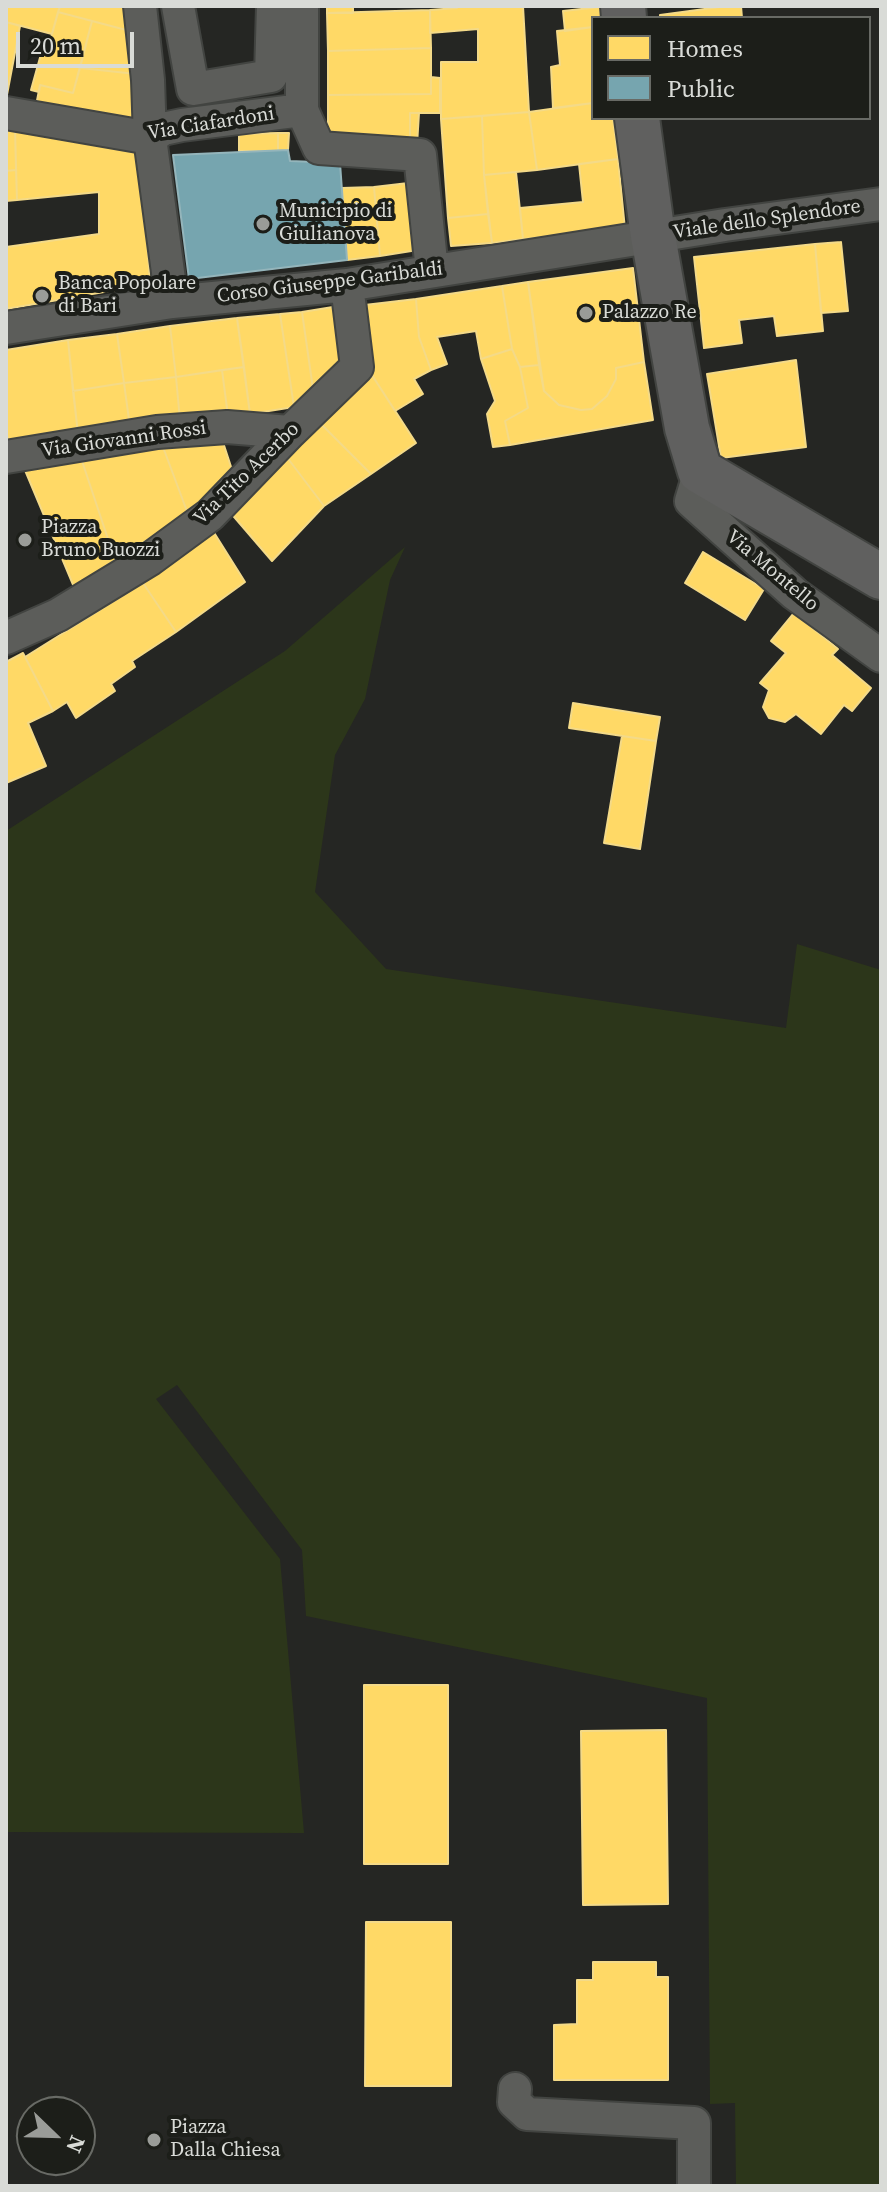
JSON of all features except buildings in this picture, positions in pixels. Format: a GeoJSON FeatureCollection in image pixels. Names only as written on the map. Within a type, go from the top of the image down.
{"type":"FeatureCollection","features":[{"type":"Feature","properties":{"kind":"main road","name":"Via Montello"},"geometry":{"type":"LineString","coordinates":[[637,120],[653,236],[687,428],[700,471],[881,577]]}},
{"type":"Feature","properties":{"kind":"street"},"geometry":{"type":"LineString","coordinates":[[140,6],[150,138],[172,302]]}},
{"type":"Feature","properties":{"kind":"street"},"geometry":{"type":"LineString","coordinates":[[178,6],[193,89],[271,76],[273,6]]}},
{"type":"Feature","properties":{"kind":"street"},"geometry":{"type":"LineString","coordinates":[[302,6],[302,110]]}},
{"type":"Feature","properties":{"kind":"street","name":"Via Ciafardoni"},"geometry":{"type":"LineString","coordinates":[[6,113],[150,138],[163,129],[182,125],[302,110],[319,148],[420,155],[432,271]]}},
{"type":"Feature","properties":{"kind":"street","name":"Viale dello Splendore"},"geometry":{"type":"LineString","coordinates":[[653,236],[881,204]]}},
{"type":"Feature","properties":{"kind":"street","name":"Corso Giuseppe Garibaldi"},"geometry":{"type":"LineString","coordinates":[[6,328],[172,302],[347,285],[653,236]]}},
{"type":"Feature","properties":{"kind":"street","name":"Via Tito Acerbo"},"geometry":{"type":"LineString","coordinates":[[6,638],[58,615],[150,559],[210,515],[357,367],[347,285]]}},
{"type":"Feature","properties":{"kind":"street","name":"Via Giovanni Rossi"},"geometry":{"type":"LineString","coordinates":[[6,457],[157,432],[227,427],[290,432]]}},
{"type":"Feature","properties":{"kind":"street","name":"Via Montello"},"geometry":{"type":"LineString","coordinates":[[700,471],[691,501],[795,594],[881,656]]}},
{"type":"Feature","properties":{"kind":"street"},"geometry":{"type":"LineString","coordinates":[[515,2089],[514,2102],[527,2114],[694,2123],[694,2186]]}},
{"type":"Feature","properties":{"kind":"green space"},"geometry":{"type":"Polygon","coordinates":[[[405,547],[390,580],[365,699],[335,755],[315,892],[386,969],[786,1028],[797,944],[881,970],[881,2186],[736,2186],[735,2103],[710,2104],[707,1698],[306,1616],[302,1550],[177,1385],[156,1399],[280,1559],[304,1833],[6,1832],[6,831],[285,651],[405,547]]]}},
{"type":"Feature","properties":{"kind":"place","name":"Municipio di Giulianova"},"geometry":{"type":"Point","coordinates":[263,224]}},
{"type":"Feature","properties":{"kind":"place","name":"Banca Popolare di Bari"},"geometry":{"type":"Point","coordinates":[42,296]}},
{"type":"Feature","properties":{"kind":"place","name":"Palazzo Re"},"geometry":{"type":"Point","coordinates":[586,313]}},
{"type":"Feature","properties":{"kind":"place","name":"Piazza Bruno Buozzi"},"geometry":{"type":"Point","coordinates":[25,540]}},
{"type":"Feature","properties":{"kind":"place","name":"Piazza Dalla Chiesa"},"geometry":{"type":"Point","coordinates":[154,2140]}}]}
